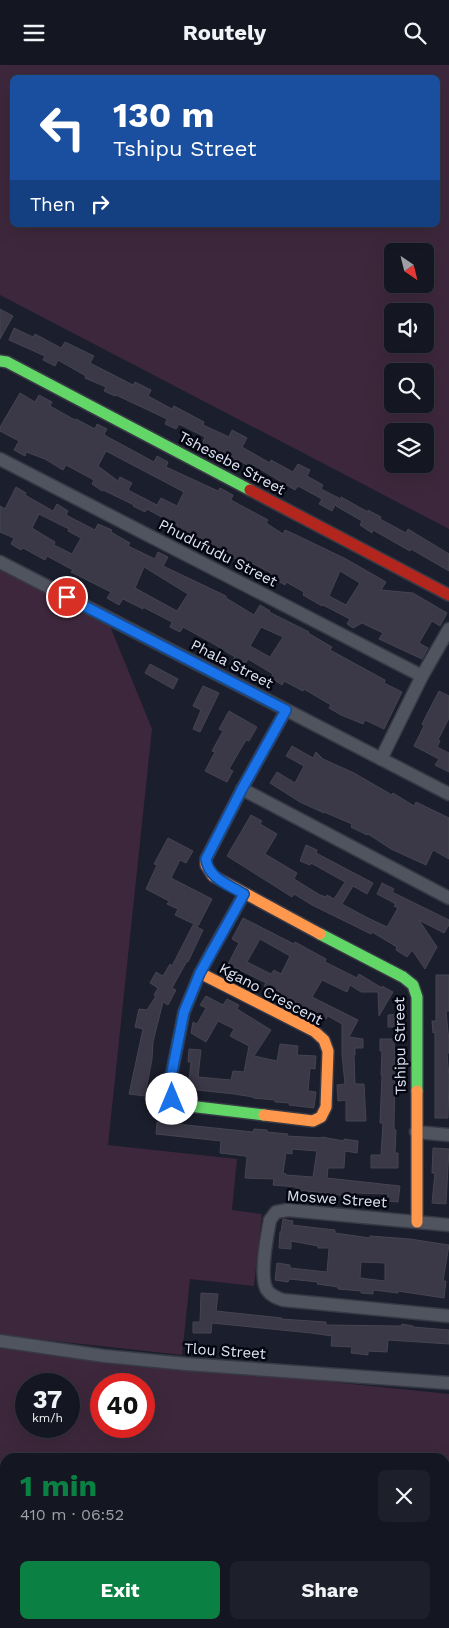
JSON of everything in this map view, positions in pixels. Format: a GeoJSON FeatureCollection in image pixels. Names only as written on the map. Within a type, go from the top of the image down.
{"type":"FeatureCollection","features":[{"type":"Feature","properties":{"kind":"street","name":"Tshesebe Street"},"geometry":{"type":"LineString","coordinates":[[0,361],[7,362],[449,595]]}},
{"type":"Feature","properties":{"kind":"street","name":"Phudufudu Street"},"geometry":{"type":"LineString","coordinates":[[0,459],[422,676]]}},
{"type":"Feature","properties":{"kind":"street","name":"Phala Street"},"geometry":{"type":"LineString","coordinates":[[0,562],[449,794]]}},
{"type":"Feature","properties":{"kind":"street"},"geometry":{"type":"LineString","coordinates":[[381,759],[422,676],[449,629]]}},
{"type":"Feature","properties":{"kind":"street"},"geometry":{"type":"LineString","coordinates":[[286,710],[242,789],[449,898]]}},
{"type":"Feature","properties":{"kind":"street","name":"Tshipu Street"},"geometry":{"type":"LineString","coordinates":[[242,789],[206,859],[209,871],[213,876],[403,977],[413,985],[417,997],[417,1222]]}},
{"type":"Feature","properties":{"kind":"street","name":"Kgano Crescent"},"geometry":{"type":"LineString","coordinates":[[200,973],[314,1031],[324,1040],[328,1051],[326,1107],[321,1117],[313,1121],[189,1106],[174,1102],[171,1094],[170,1082],[184,1012],[200,973],[244,894]]}},
{"type":"Feature","properties":{"kind":"street"},"geometry":{"type":"LineString","coordinates":[[416,1133],[449,1135]]}},
{"type":"Feature","properties":{"kind":"street","name":"Moswe Street"},"geometry":{"type":"LineString","coordinates":[[449,1225],[288,1210],[276,1212],[270,1220],[263,1281],[273,1297],[283,1300],[449,1316]]}},
{"type":"Feature","properties":{"kind":"street","name":"Tlou Street"},"geometry":{"type":"LineString","coordinates":[[0,1341],[104,1356],[186,1364],[449,1383]]}},
{"type":"Feature","properties":{"kind":"shaded area"},"geometry":{"type":"Polygon","coordinates":[[[0,65],[449,65],[449,529],[0,295],[0,65]]]}},
{"type":"Feature","properties":{"kind":"shaded area"},"geometry":{"type":"Polygon","coordinates":[[[0,563],[106,616],[152,729],[108,1145],[237,1159],[232,1210],[262,1214],[254,1286],[190,1279],[182,1355],[0,1335],[0,563]]]}},
{"type":"Feature","properties":{"kind":"shaded area"},"geometry":{"type":"Polygon","coordinates":[[[0,1348],[449,1394],[449,1453],[0,1453],[0,1348]]]}},
{"type":"Feature","properties":{"kind":"building"},"geometry":{"type":"Polygon","coordinates":[[[0,309],[13,316],[0,339],[0,309]]]}},
{"type":"Feature","properties":{"kind":"building"},"geometry":{"type":"Polygon","coordinates":[[[14,328],[33,337],[35,334],[61,348],[65,342],[94,356],[90,363],[133,385],[135,382],[151,390],[148,396],[172,409],[174,406],[204,422],[203,425],[229,437],[232,430],[247,438],[242,447],[270,463],[271,460],[293,472],[298,464],[310,470],[307,476],[323,485],[321,489],[339,498],[332,511],[319,504],[322,499],[298,486],[295,490],[253,465],[251,467],[236,459],[233,464],[219,457],[221,453],[202,444],[205,437],[179,424],[176,429],[165,424],[167,419],[104,391],[106,387],[85,378],[86,376],[58,360],[55,366],[43,360],[45,356],[9,340],[14,328]]]}},
{"type":"Feature","properties":{"kind":"building"},"geometry":{"type":"Polygon","coordinates":[[[20,393],[35,402],[39,395],[52,402],[50,406],[75,420],[95,429],[97,424],[107,429],[104,434],[106,436],[154,462],[157,456],[168,462],[166,467],[218,491],[220,488],[233,495],[231,500],[268,520],[266,523],[283,534],[285,530],[346,559],[386,582],[381,590],[413,593],[447,613],[440,626],[432,621],[419,643],[428,648],[422,659],[379,639],[383,633],[362,623],[353,628],[347,624],[350,619],[322,606],[303,595],[304,592],[286,582],[285,585],[269,576],[271,573],[250,562],[249,564],[231,557],[176,528],[178,526],[147,509],[145,512],[102,491],[92,484],[94,480],[66,465],[63,470],[45,459],[26,452],[25,456],[14,450],[19,441],[0,431],[0,427],[20,393]],[[106,451],[98,466],[118,481],[120,477],[132,483],[128,490],[157,505],[161,498],[177,506],[184,492],[106,451]],[[340,571],[329,596],[346,605],[360,583],[340,571]]]}},
{"type":"Feature","properties":{"kind":"building"},"geometry":{"type":"Polygon","coordinates":[[[16,487],[26,493],[25,495],[53,511],[57,504],[68,511],[66,515],[95,530],[98,524],[112,530],[111,532],[130,543],[128,546],[155,559],[158,552],[168,557],[163,566],[226,596],[226,598],[254,615],[260,605],[269,612],[309,632],[332,647],[330,650],[385,680],[384,683],[402,692],[384,729],[365,720],[363,724],[341,715],[329,708],[331,705],[304,689],[303,691],[284,681],[282,685],[271,678],[273,674],[248,659],[244,666],[233,660],[235,657],[212,643],[183,627],[180,632],[170,627],[172,622],[143,607],[143,609],[123,599],[119,605],[107,598],[111,592],[71,572],[73,570],[47,556],[45,560],[23,548],[21,550],[11,544],[14,538],[0,532],[0,506],[5,509],[16,487]],[[39,514],[32,528],[55,542],[54,545],[72,554],[81,538],[68,531],[69,529],[39,514]],[[144,567],[135,588],[177,611],[188,594],[144,567]],[[261,627],[250,646],[270,657],[283,637],[261,627]]]}},
{"type":"Feature","properties":{"kind":"building"},"geometry":{"type":"Polygon","coordinates":[[[341,497],[381,517],[380,519],[406,533],[408,529],[449,554],[449,571],[411,549],[410,551],[373,530],[372,533],[360,525],[362,521],[336,506],[341,497]]]}},
{"type":"Feature","properties":{"kind":"building"},"geometry":{"type":"Polygon","coordinates":[[[150,664],[178,679],[173,689],[145,673],[150,664]]]}},
{"type":"Feature","properties":{"kind":"building"},"geometry":{"type":"Polygon","coordinates":[[[203,686],[219,693],[200,732],[193,729],[201,710],[193,706],[203,686]]]}},
{"type":"Feature","properties":{"kind":"building"},"geometry":{"type":"Polygon","coordinates":[[[439,691],[449,696],[449,718],[438,740],[440,741],[437,747],[449,753],[449,772],[435,765],[439,759],[414,746],[424,726],[422,724],[439,691]]]}},
{"type":"Feature","properties":{"kind":"building"},"geometry":{"type":"Polygon","coordinates":[[[229,711],[257,727],[249,741],[246,740],[229,769],[233,771],[227,782],[205,771],[215,752],[212,751],[223,731],[219,729],[229,711]]]}},
{"type":"Feature","properties":{"kind":"building"},"geometry":{"type":"Polygon","coordinates":[[[292,746],[313,758],[316,752],[323,759],[354,773],[392,795],[393,793],[414,806],[416,802],[449,818],[449,859],[433,850],[426,865],[391,849],[368,834],[351,827],[352,824],[300,802],[270,783],[277,772],[295,783],[304,766],[286,756],[292,746]]]}},
{"type":"Feature","properties":{"kind":"building"},"geometry":{"type":"Polygon","coordinates":[[[251,815],[262,821],[260,824],[277,834],[265,854],[297,873],[294,879],[320,895],[326,897],[327,895],[334,899],[345,882],[311,863],[310,865],[300,861],[306,845],[317,850],[316,853],[373,883],[367,894],[353,886],[342,904],[366,917],[387,927],[398,908],[394,906],[396,904],[377,894],[382,883],[394,889],[392,892],[449,920],[449,925],[444,933],[419,920],[437,947],[425,969],[412,950],[407,957],[396,950],[397,947],[372,932],[371,934],[294,894],[292,897],[227,856],[251,815]]]}},
{"type":"Feature","properties":{"kind":"building"},"geometry":{"type":"Polygon","coordinates":[[[168,838],[193,851],[186,863],[180,860],[171,878],[212,899],[198,926],[175,915],[178,909],[167,904],[169,901],[146,889],[157,865],[154,864],[168,838]]]}},
{"type":"Feature","properties":{"kind":"building"},"geometry":{"type":"Polygon","coordinates":[[[243,918],[294,944],[295,942],[326,959],[325,962],[357,978],[359,974],[382,988],[382,986],[393,992],[379,1016],[378,992],[361,992],[350,985],[347,992],[322,980],[312,997],[358,1020],[349,1037],[363,1039],[363,1048],[355,1048],[355,1084],[364,1084],[366,1121],[346,1121],[346,1100],[338,1101],[337,1085],[345,1084],[342,1055],[342,1024],[328,1016],[326,1019],[281,997],[279,1000],[268,993],[271,989],[264,986],[266,983],[228,964],[239,943],[232,939],[243,918]],[[260,939],[247,962],[271,974],[274,970],[281,974],[290,956],[260,939]]]}},
{"type":"Feature","properties":{"kind":"building"},"geometry":{"type":"Polygon","coordinates":[[[193,925],[203,930],[188,962],[172,988],[176,990],[168,1005],[163,1002],[153,1042],[152,1059],[145,1096],[129,1094],[143,1029],[135,1027],[139,1009],[147,1010],[156,996],[154,995],[158,988],[150,983],[156,972],[163,976],[170,964],[172,966],[193,925]]]}},
{"type":"Feature","properties":{"kind":"building"},"geometry":{"type":"Polygon","coordinates":[[[436,975],[449,975],[449,1011],[446,1011],[449,1041],[449,1053],[447,1053],[449,1077],[448,1118],[435,1118],[435,1032],[433,1033],[432,1021],[436,1021],[436,975]]]}},
{"type":"Feature","properties":{"kind":"building"},"geometry":{"type":"Polygon","coordinates":[[[206,996],[223,1005],[227,999],[239,1005],[237,1009],[271,1030],[254,1056],[277,1061],[280,1044],[298,1046],[297,1055],[316,1056],[315,1069],[310,1068],[308,1091],[316,1092],[314,1108],[289,1105],[290,1103],[275,1102],[275,1100],[188,1089],[191,1062],[188,1062],[189,1049],[201,1050],[198,1077],[231,1080],[233,1071],[244,1072],[249,1046],[230,1036],[234,1029],[218,1021],[206,1042],[191,1033],[193,1022],[197,1024],[206,1008],[200,1005],[206,996]]]}},
{"type":"Feature","properties":{"kind":"building"},"geometry":{"type":"Polygon","coordinates":[[[398,1014],[398,1027],[388,1027],[388,1015],[398,1014]]]}},
{"type":"Feature","properties":{"kind":"building"},"geometry":{"type":"Polygon","coordinates":[[[380,1039],[394,1039],[394,1129],[396,1130],[395,1153],[398,1153],[398,1168],[371,1168],[371,1155],[381,1155],[383,1123],[380,1123],[382,1051],[380,1051],[380,1039]]]}},
{"type":"Feature","properties":{"kind":"building"},"geometry":{"type":"Polygon","coordinates":[[[157,1122],[253,1132],[254,1129],[267,1130],[267,1132],[288,1134],[287,1136],[358,1141],[357,1153],[345,1151],[344,1168],[328,1168],[327,1178],[400,1186],[398,1202],[387,1201],[388,1194],[352,1193],[352,1195],[317,1195],[317,1192],[296,1190],[296,1187],[273,1185],[274,1179],[245,1178],[247,1157],[220,1153],[221,1141],[156,1134],[157,1122]],[[292,1149],[292,1154],[286,1153],[283,1173],[286,1175],[313,1177],[317,1151],[292,1149]]]}},
{"type":"Feature","properties":{"kind":"building"},"geometry":{"type":"Polygon","coordinates":[[[433,1148],[449,1149],[446,1204],[432,1203],[435,1173],[432,1173],[433,1148]]]}},
{"type":"Feature","properties":{"kind":"building"},"geometry":{"type":"Polygon","coordinates":[[[283,1219],[293,1221],[292,1225],[335,1230],[335,1233],[370,1238],[370,1236],[410,1239],[449,1245],[443,1281],[446,1281],[444,1298],[398,1291],[398,1293],[373,1290],[373,1294],[361,1293],[361,1291],[338,1289],[338,1287],[317,1284],[318,1282],[289,1279],[288,1282],[275,1280],[277,1263],[290,1265],[290,1268],[327,1272],[329,1248],[318,1248],[318,1246],[291,1241],[291,1249],[279,1248],[283,1219]],[[361,1262],[360,1278],[385,1281],[385,1263],[361,1262]]]}},
{"type":"Feature","properties":{"kind":"building"},"geometry":{"type":"Polygon","coordinates":[[[201,1293],[218,1294],[216,1311],[326,1322],[326,1325],[401,1326],[402,1324],[413,1327],[449,1330],[449,1344],[388,1340],[387,1352],[368,1351],[368,1355],[351,1353],[352,1347],[331,1346],[332,1336],[311,1333],[212,1323],[211,1333],[193,1333],[193,1322],[200,1322],[201,1293]]]}},
{"type":"Feature","properties":{"kind":"traffic: fast"},"geometry":{"type":"LineString","coordinates":[[0,361],[7,362],[250,490]]}},
{"type":"Feature","properties":{"kind":"traffic: fast"},"geometry":{"type":"LineString","coordinates":[[320,934],[403,977],[413,985],[417,997],[417,1091]]}},
{"type":"Feature","properties":{"kind":"traffic: fast"},"geometry":{"type":"LineString","coordinates":[[212,951],[200,973],[184,1012],[170,1082],[172,1099],[178,1104],[189,1106],[264,1115]]}},
{"type":"Feature","properties":{"kind":"traffic: slow"},"geometry":{"type":"LineString","coordinates":[[286,710],[242,789],[206,859],[206,865],[213,876],[320,934]]}},
{"type":"Feature","properties":{"kind":"traffic: slow"},"geometry":{"type":"LineString","coordinates":[[200,973],[314,1031],[324,1040],[328,1051],[326,1107],[321,1117],[313,1121],[264,1115]]}},
{"type":"Feature","properties":{"kind":"traffic: slow"},"geometry":{"type":"LineString","coordinates":[[417,1091],[417,1222]]}},
{"type":"Feature","properties":{"kind":"traffic: jam"},"geometry":{"type":"LineString","coordinates":[[250,490],[449,595]]}},
{"type":"Feature","properties":{"kind":"traffic: jam"},"geometry":{"type":"LineString","coordinates":[[212,951],[244,894]]}},
{"type":"Feature","properties":{"kind":"route"},"geometry":{"type":"LineString","coordinates":[[67,597],[286,710],[206,859],[206,865],[213,876],[244,894],[200,973],[184,1012],[170,1082],[172,1099]]}}]}
